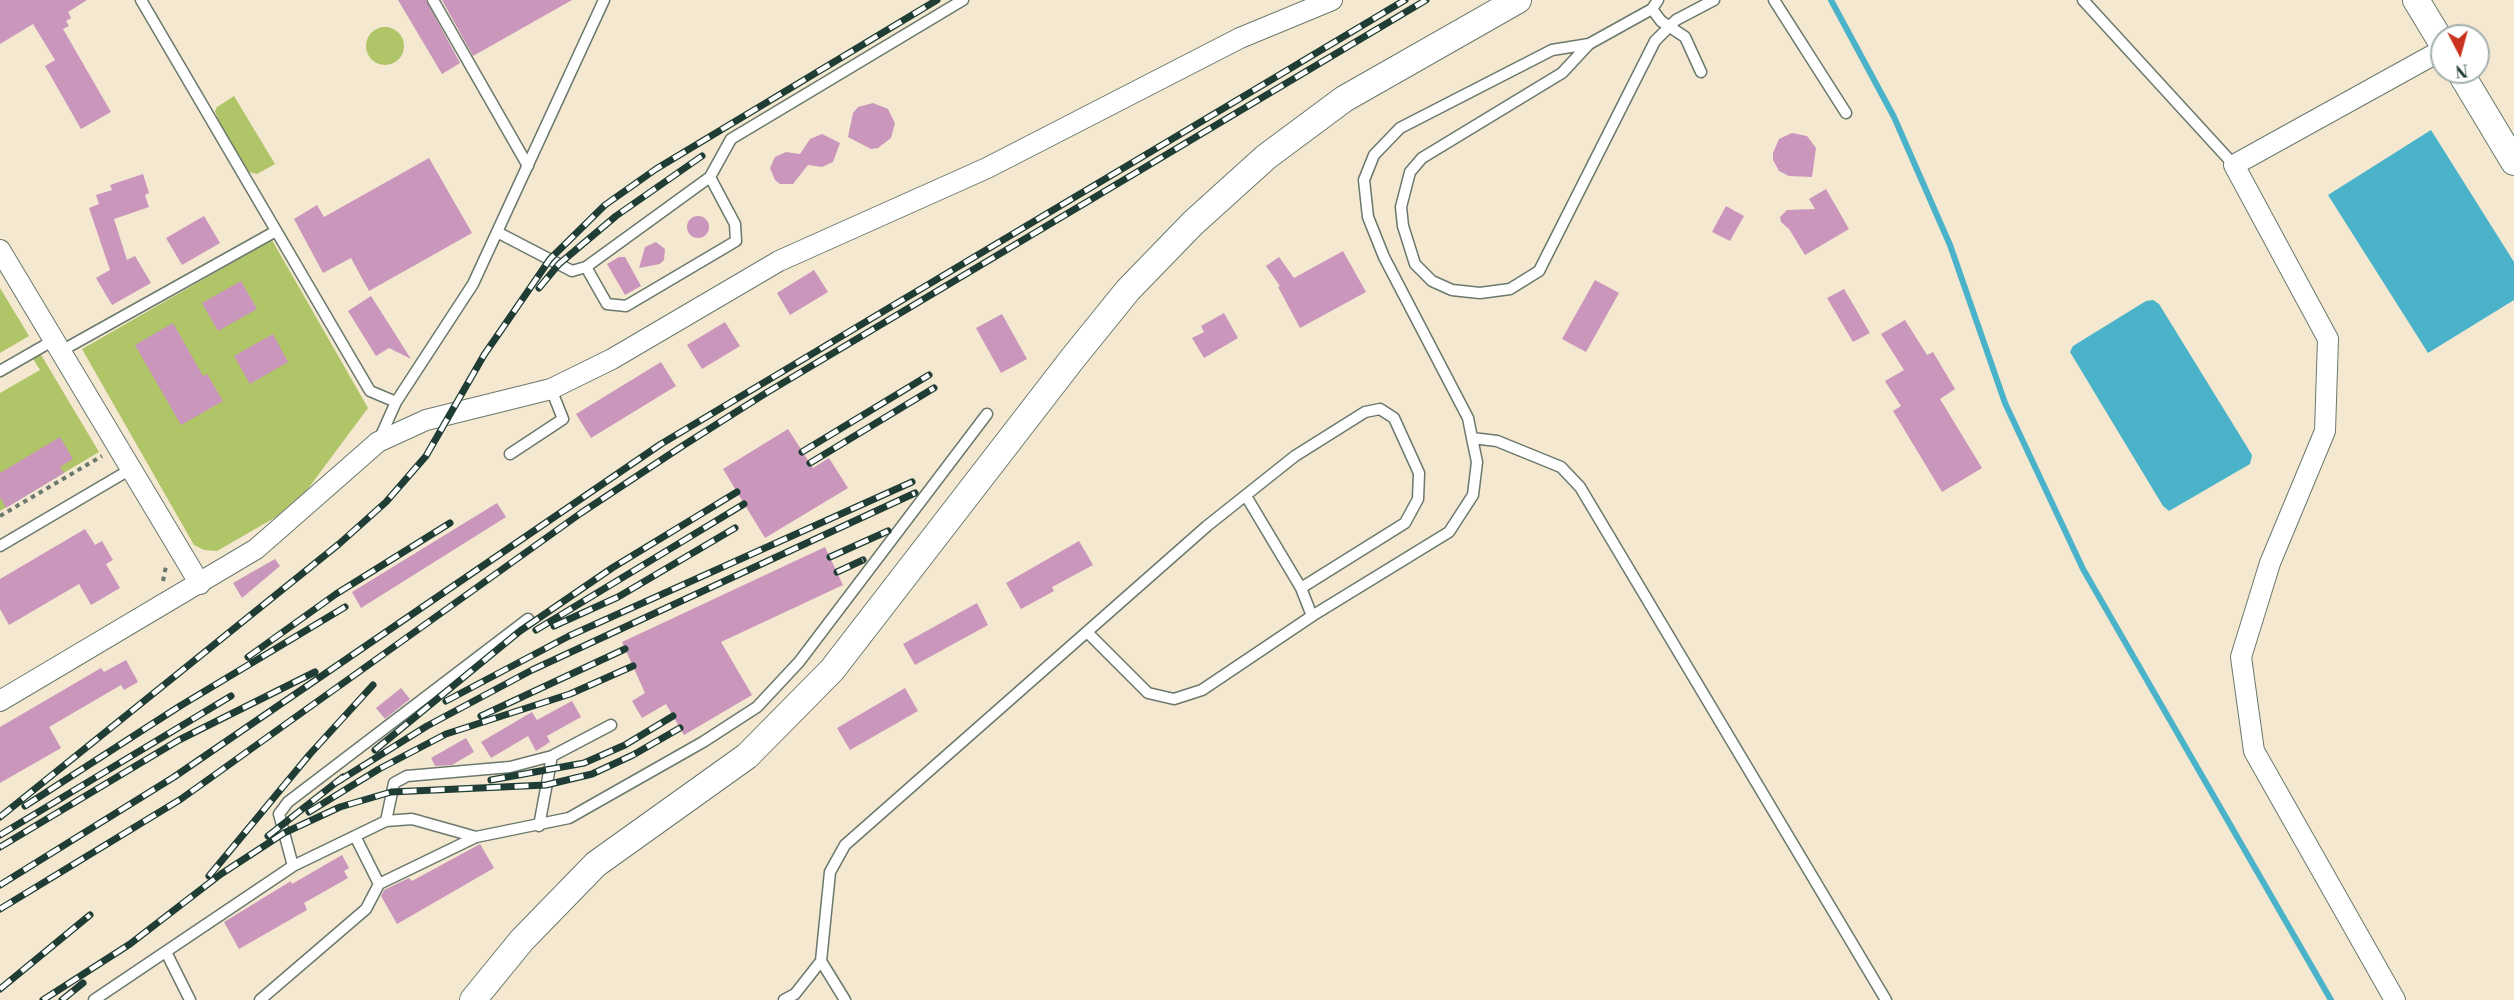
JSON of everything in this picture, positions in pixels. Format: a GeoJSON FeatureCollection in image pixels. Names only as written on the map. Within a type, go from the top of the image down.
{"type":"FeatureCollection","features":[{"type":"Feature","properties":{"kind":"street"},"geometry":{"type":"LineString","coordinates":[[0,700],[256,549],[378,442],[426,420],[551,389],[612,359],[779,261],[987,168],[1240,38],[1332,0]]}},
{"type":"Feature","properties":{"kind":"street"},"geometry":{"type":"LineString","coordinates":[[473,1000],[522,940],[596,864],[747,756],[832,670],[1073,358],[1128,290],[1193,223],[1266,157],[1344,99],[1518,0]]}},
{"type":"Feature","properties":{"kind":"street"},"geometry":{"type":"LineString","coordinates":[[2416,0],[2431,24]]}},
{"type":"Feature","properties":{"kind":"street"},"geometry":{"type":"LineString","coordinates":[[2395,1000],[2254,751],[2241,657],[2270,563],[2325,431],[2328,339],[2234,165],[2430,57]]}},
{"type":"Feature","properties":{"kind":"street"},"geometry":{"type":"LineString","coordinates":[[2467,84],[2514,162]]}},
{"type":"Feature","properties":{"kind":"street"},"geometry":{"type":"LineString","coordinates":[[0,250],[200,584]]}},
{"type":"Feature","properties":{"kind":"street"},"geometry":{"type":"LineString","coordinates":[[453,1000],[501,965]]}},
{"type":"Feature","properties":{"kind":"lane"},"geometry":{"type":"LineString","coordinates":[[141,0],[370,391],[396,402]]}},
{"type":"Feature","properties":{"kind":"lane"},"geometry":{"type":"LineString","coordinates":[[433,0],[528,165]]}},
{"type":"Feature","properties":{"kind":"lane"},"geometry":{"type":"LineString","coordinates":[[378,442],[396,402],[473,284],[604,0]]}},
{"type":"Feature","properties":{"kind":"lane"},"geometry":{"type":"LineString","coordinates":[[497,232],[572,271],[586,267],[710,177],[731,140],[963,0]]}},
{"type":"Feature","properties":{"kind":"lane"},"geometry":{"type":"LineString","coordinates":[[1701,72],[1685,37],[1669,26],[1655,4],[1589,44],[1562,73],[1422,158],[1410,172],[1401,207],[1403,226],[1415,264],[1432,281],[1452,290],[1480,293],[1510,289],[1539,271],[1655,41],[1669,26],[1714,0]]}},
{"type":"Feature","properties":{"kind":"lane"},"geometry":{"type":"LineString","coordinates":[[1774,0],[1846,113]]}},
{"type":"Feature","properties":{"kind":"lane"},"geometry":{"type":"LineString","coordinates":[[2083,0],[2234,165]]}},
{"type":"Feature","properties":{"kind":"lane"},"geometry":{"type":"LineString","coordinates":[[1087,632],[1148,693],[1174,699],[1202,690],[1312,616],[1449,532],[1473,495],[1477,462],[1468,418],[1384,257],[1368,217],[1364,180],[1374,155],[1400,128],[1552,50],[1589,44]]}},
{"type":"Feature","properties":{"kind":"lane"},"geometry":{"type":"LineString","coordinates":[[586,267],[608,304],[614,307],[626,306],[736,241],[735,224],[710,177]]}},
{"type":"Feature","properties":{"kind":"lane"},"geometry":{"type":"LineString","coordinates":[[0,371],[58,346],[276,231]]}},
{"type":"Feature","properties":{"kind":"lane"},"geometry":{"type":"LineString","coordinates":[[510,454],[563,419],[551,389]]}},
{"type":"Feature","properties":{"kind":"lane"},"geometry":{"type":"LineString","coordinates":[[784,1000],[795,994],[821,961],[830,872],[845,845],[1087,632],[1295,456],[1365,412],[1380,409],[1394,418],[1419,473],[1418,499],[1405,523],[1300,588]]}},
{"type":"Feature","properties":{"kind":"lane"},"geometry":{"type":"LineString","coordinates":[[260,1000],[366,909],[379,884],[476,837],[496,831],[539,826],[569,818],[703,742],[757,707],[799,662],[987,414]]}},
{"type":"Feature","properties":{"kind":"lane"},"geometry":{"type":"LineString","coordinates":[[1472,438],[1497,441],[1562,467],[1580,487],[1886,1000]]}},
{"type":"Feature","properties":{"kind":"lane"},"geometry":{"type":"LineString","coordinates":[[0,546],[131,469]]}},
{"type":"Feature","properties":{"kind":"lane"},"geometry":{"type":"LineString","coordinates":[[1246,496],[1300,588],[1312,616]]}},
{"type":"Feature","properties":{"kind":"lane"},"geometry":{"type":"LineString","coordinates":[[293,866],[279,814],[288,802],[528,620]]}},
{"type":"Feature","properties":{"kind":"lane"},"geometry":{"type":"LineString","coordinates":[[386,821],[394,783],[407,777],[510,767],[552,756],[611,725]]}},
{"type":"Feature","properties":{"kind":"lane"},"geometry":{"type":"LineString","coordinates":[[539,826],[552,756]]}},
{"type":"Feature","properties":{"kind":"lane"},"geometry":{"type":"LineString","coordinates":[[94,1000],[293,866],[386,821],[412,819],[476,837]]}},
{"type":"Feature","properties":{"kind":"lane"},"geometry":{"type":"LineString","coordinates":[[355,836],[379,884]]}},
{"type":"Feature","properties":{"kind":"lane"},"geometry":{"type":"LineString","coordinates":[[166,952],[190,1000]]}},
{"type":"Feature","properties":{"kind":"lane"},"geometry":{"type":"LineString","coordinates":[[821,961],[845,1000]]}},
{"type":"Feature","properties":{"kind":"path"},"geometry":{"type":"LineString","coordinates":[[0,516],[103,456]]}},
{"type":"Feature","properties":{"kind":"green space"},"geometry":{"type":"Polygon","coordinates":[[[385,27],[398,33],[404,46],[398,59],[385,65],[372,59],[366,46],[372,33],[385,27]]]}},
{"type":"Feature","properties":{"kind":"green space"},"geometry":{"type":"Polygon","coordinates":[[[234,96],[275,164],[257,174],[249,172],[220,125],[215,111],[217,107],[234,96]]]}},
{"type":"Feature","properties":{"kind":"green space"},"geometry":{"type":"Polygon","coordinates":[[[272,240],[368,408],[307,490],[276,517],[217,551],[204,550],[194,545],[82,349],[272,240]]]}},
{"type":"Feature","properties":{"kind":"green space"},"geometry":{"type":"Polygon","coordinates":[[[0,288],[29,336],[0,353],[0,288]]]}},
{"type":"Feature","properties":{"kind":"green space"},"geometry":{"type":"Polygon","coordinates":[[[40,353],[99,452],[0,511],[0,393],[40,370],[32,357],[40,353]]]}},
{"type":"Feature","properties":{"kind":"water"},"geometry":{"type":"Polygon","coordinates":[[[2431,130],[2514,262],[2514,300],[2428,353],[2328,195],[2431,130]]]}},
{"type":"Feature","properties":{"kind":"water"},"geometry":{"type":"Polygon","coordinates":[[[2153,300],[2159,304],[2252,455],[2250,464],[2169,511],[2163,506],[2070,352],[2073,346],[2146,301],[2153,300]]]}},
{"type":"Feature","properties":{"kind":"building"},"geometry":{"type":"Polygon","coordinates":[[[0,0],[87,0],[68,12],[71,18],[66,21],[69,26],[63,29],[111,112],[81,129],[45,66],[55,60],[33,24],[0,44],[0,0]]]}},
{"type":"Feature","properties":{"kind":"building"},"geometry":{"type":"Polygon","coordinates":[[[398,0],[426,0],[460,63],[442,74],[398,0]]]}},
{"type":"Feature","properties":{"kind":"building"},"geometry":{"type":"Polygon","coordinates":[[[442,0],[572,0],[473,56],[442,0]]]}},
{"type":"Feature","properties":{"kind":"building"},"geometry":{"type":"Polygon","coordinates":[[[873,103],[888,109],[895,123],[891,138],[878,148],[871,149],[848,137],[853,113],[858,107],[873,103]]]}},
{"type":"Feature","properties":{"kind":"building"},"geometry":{"type":"Polygon","coordinates":[[[1792,133],[1807,136],[1816,148],[1812,177],[1789,176],[1779,171],[1773,160],[1773,153],[1779,139],[1792,133]]]}},
{"type":"Feature","properties":{"kind":"building"},"geometry":{"type":"Polygon","coordinates":[[[822,134],[840,143],[833,162],[822,167],[808,165],[793,184],[780,184],[775,180],[770,168],[775,157],[786,152],[800,154],[810,139],[822,134]]]}},
{"type":"Feature","properties":{"kind":"building"},"geometry":{"type":"Polygon","coordinates":[[[429,158],[472,233],[369,291],[351,258],[323,273],[294,219],[317,205],[324,217],[429,158]]]}},
{"type":"Feature","properties":{"kind":"building"},"geometry":{"type":"Polygon","coordinates":[[[143,174],[149,193],[145,195],[149,207],[114,219],[127,260],[135,256],[151,283],[112,305],[96,278],[110,270],[89,208],[99,204],[96,195],[112,190],[110,185],[143,174]]]}},
{"type":"Feature","properties":{"kind":"building"},"geometry":{"type":"Polygon","coordinates":[[[1826,189],[1849,229],[1805,255],[1789,229],[1781,222],[1780,217],[1787,210],[1815,209],[1809,199],[1826,189]]]}},
{"type":"Feature","properties":{"kind":"building"},"geometry":{"type":"Polygon","coordinates":[[[1726,206],[1744,216],[1730,241],[1712,232],[1726,206]]]}},
{"type":"Feature","properties":{"kind":"building"},"geometry":{"type":"Polygon","coordinates":[[[204,216],[220,243],[182,265],[166,238],[204,216]]]}},
{"type":"Feature","properties":{"kind":"building"},"geometry":{"type":"Polygon","coordinates":[[[694,216],[702,216],[709,223],[709,231],[702,238],[694,238],[687,231],[687,223],[694,216]]]}},
{"type":"Feature","properties":{"kind":"building"},"geometry":{"type":"Polygon","coordinates":[[[656,242],[665,249],[664,260],[660,264],[639,268],[645,247],[656,242]]]}},
{"type":"Feature","properties":{"kind":"building"},"geometry":{"type":"Polygon","coordinates":[[[1343,251],[1366,292],[1300,328],[1278,287],[1280,286],[1266,266],[1279,257],[1294,278],[1343,251]]]}},
{"type":"Feature","properties":{"kind":"building"},"geometry":{"type":"Polygon","coordinates":[[[619,257],[625,257],[641,286],[625,295],[607,264],[619,257]]]}},
{"type":"Feature","properties":{"kind":"building"},"geometry":{"type":"Polygon","coordinates":[[[814,270],[828,292],[790,315],[777,293],[814,270]]]}},
{"type":"Feature","properties":{"kind":"building"},"geometry":{"type":"Polygon","coordinates":[[[1595,280],[1619,293],[1586,352],[1562,339],[1595,280]]]}},
{"type":"Feature","properties":{"kind":"building"},"geometry":{"type":"Polygon","coordinates":[[[241,281],[257,309],[218,331],[202,303],[241,281]]]}},
{"type":"Feature","properties":{"kind":"building"},"geometry":{"type":"Polygon","coordinates":[[[1844,289],[1870,333],[1853,342],[1827,298],[1844,289]]]}},
{"type":"Feature","properties":{"kind":"building"},"geometry":{"type":"Polygon","coordinates":[[[371,296],[411,359],[389,348],[376,356],[348,311],[371,296]]]}},
{"type":"Feature","properties":{"kind":"building"},"geometry":{"type":"Polygon","coordinates":[[[1224,313],[1238,338],[1204,358],[1192,338],[1204,332],[1201,326],[1224,313]]]}},
{"type":"Feature","properties":{"kind":"building"},"geometry":{"type":"Polygon","coordinates":[[[1002,314],[1027,359],[1001,373],[976,328],[1002,314]]]}},
{"type":"Feature","properties":{"kind":"building"},"geometry":{"type":"Polygon","coordinates":[[[1905,320],[1927,355],[1933,352],[1955,389],[1940,399],[1982,468],[1942,492],[1893,411],[1901,406],[1885,381],[1904,370],[1881,334],[1905,320]]]}},
{"type":"Feature","properties":{"kind":"building"},"geometry":{"type":"Polygon","coordinates":[[[725,322],[740,346],[702,369],[687,345],[725,322]]]}},
{"type":"Feature","properties":{"kind":"building"},"geometry":{"type":"Polygon","coordinates":[[[173,323],[203,376],[207,374],[223,401],[181,425],[135,345],[173,323]]]}},
{"type":"Feature","properties":{"kind":"building"},"geometry":{"type":"Polygon","coordinates":[[[273,334],[288,362],[250,384],[234,356],[273,334]]]}},
{"type":"Feature","properties":{"kind":"building"},"geometry":{"type":"Polygon","coordinates":[[[661,362],[676,386],[591,438],[576,414],[661,362]]]}},
{"type":"Feature","properties":{"kind":"building"},"geometry":{"type":"Polygon","coordinates":[[[788,429],[813,468],[829,458],[848,488],[765,538],[723,469],[788,429]]]}},
{"type":"Feature","properties":{"kind":"building"},"geometry":{"type":"Polygon","coordinates":[[[60,437],[73,459],[60,467],[64,473],[6,508],[0,497],[0,473],[60,437]]]}},
{"type":"Feature","properties":{"kind":"building"},"geometry":{"type":"Polygon","coordinates":[[[497,503],[506,517],[361,608],[352,592],[497,503]]]}},
{"type":"Feature","properties":{"kind":"building"},"geometry":{"type":"Polygon","coordinates":[[[85,529],[95,545],[102,541],[113,560],[106,564],[120,588],[91,605],[79,584],[9,625],[0,609],[0,579],[85,529]]]}},
{"type":"Feature","properties":{"kind":"building"},"geometry":{"type":"Polygon","coordinates":[[[1079,541],[1093,565],[1052,587],[1054,591],[1021,609],[1006,583],[1079,541]]]}},
{"type":"Feature","properties":{"kind":"building"},"geometry":{"type":"Polygon","coordinates":[[[825,547],[843,585],[721,642],[752,695],[684,735],[666,704],[642,718],[632,701],[645,693],[622,642],[825,547]]]}},
{"type":"Feature","properties":{"kind":"building"},"geometry":{"type":"Polygon","coordinates":[[[275,559],[280,566],[242,598],[233,583],[275,559]]]}},
{"type":"Feature","properties":{"kind":"building"},"geometry":{"type":"Polygon","coordinates":[[[977,603],[988,625],[915,665],[903,644],[977,603]]]}},
{"type":"Feature","properties":{"kind":"building"},"geometry":{"type":"Polygon","coordinates":[[[126,660],[138,682],[124,690],[121,685],[49,727],[61,748],[0,783],[0,727],[101,668],[104,672],[126,660]]]}},
{"type":"Feature","properties":{"kind":"building"},"geometry":{"type":"Polygon","coordinates":[[[401,688],[410,699],[385,719],[376,708],[401,688]]]}},
{"type":"Feature","properties":{"kind":"building"},"geometry":{"type":"Polygon","coordinates":[[[905,688],[918,711],[850,750],[837,728],[905,688]]]}},
{"type":"Feature","properties":{"kind":"building"},"geometry":{"type":"Polygon","coordinates":[[[572,701],[581,717],[547,736],[550,742],[536,751],[528,736],[491,758],[481,742],[532,712],[537,720],[572,701]]]}},
{"type":"Feature","properties":{"kind":"building"},"geometry":{"type":"Polygon","coordinates":[[[466,738],[474,752],[452,765],[435,766],[431,758],[466,738]]]}},
{"type":"Feature","properties":{"kind":"building"},"geometry":{"type":"Polygon","coordinates":[[[480,844],[494,868],[397,924],[381,896],[384,890],[409,878],[412,881],[480,844]]]}},
{"type":"Feature","properties":{"kind":"building"},"geometry":{"type":"Polygon","coordinates":[[[342,855],[349,868],[344,871],[348,878],[304,903],[307,910],[239,949],[224,922],[291,881],[292,884],[342,855]]]}},
{"type":"Feature","properties":{"kind":"waterway"},"geometry":{"type":"LineString","coordinates":[[1831,0],[1894,117],[1950,245],[2005,403],[2083,569],[2331,1000]]}},
{"type":"Feature","properties":{"kind":"railway"},"geometry":{"type":"LineString","coordinates":[[0,817],[339,544],[386,502],[426,456],[484,355],[550,259],[605,205],[656,169],[937,0]]}},
{"type":"Feature","properties":{"kind":"railway"},"geometry":{"type":"LineString","coordinates":[[0,885],[174,777],[661,444],[1405,0]]}},
{"type":"Feature","properties":{"kind":"railway"},"geometry":{"type":"LineString","coordinates":[[0,909],[181,799],[581,513],[684,445],[766,393],[1426,0]]}},
{"type":"Feature","properties":{"kind":"railway"},"geometry":{"type":"LineString","coordinates":[[539,288],[559,264],[616,216],[702,156]]}},
{"type":"Feature","properties":{"kind":"railway"},"geometry":{"type":"LineString","coordinates":[[802,452],[929,375]]}},
{"type":"Feature","properties":{"kind":"railway"},"geometry":{"type":"LineString","coordinates":[[810,463],[934,388]]}},
{"type":"Feature","properties":{"kind":"railway"},"geometry":{"type":"LineString","coordinates":[[446,701],[569,636],[912,482]]}},
{"type":"Feature","properties":{"kind":"railway"},"geometry":{"type":"LineString","coordinates":[[375,750],[520,631],[612,568],[737,492]]}},
{"type":"Feature","properties":{"kind":"railway"},"geometry":{"type":"LineString","coordinates":[[337,782],[427,726],[532,670],[915,493]]}},
{"type":"Feature","properties":{"kind":"railway"},"geometry":{"type":"LineString","coordinates":[[536,630],[744,504]]}},
{"type":"Feature","properties":{"kind":"railway"},"geometry":{"type":"LineString","coordinates":[[248,657],[336,594],[450,523]]}},
{"type":"Feature","properties":{"kind":"railway"},"geometry":{"type":"LineString","coordinates":[[554,626],[618,597],[735,528]]}},
{"type":"Feature","properties":{"kind":"railway"},"geometry":{"type":"LineString","coordinates":[[830,557],[888,531]]}},
{"type":"Feature","properties":{"kind":"railway"},"geometry":{"type":"LineString","coordinates":[[837,572],[863,560]]}},
{"type":"Feature","properties":{"kind":"railway"},"geometry":{"type":"LineString","coordinates":[[25,806],[180,706],[345,607]]}},
{"type":"Feature","properties":{"kind":"railway"},"geometry":{"type":"LineString","coordinates":[[481,716],[625,649]]}},
{"type":"Feature","properties":{"kind":"railway"},"geometry":{"type":"LineString","coordinates":[[309,812],[379,769],[446,734],[570,694],[633,666]]}},
{"type":"Feature","properties":{"kind":"railway"},"geometry":{"type":"LineString","coordinates":[[0,847],[179,740],[315,672]]}},
{"type":"Feature","properties":{"kind":"railway"},"geometry":{"type":"LineString","coordinates":[[209,876],[310,754],[373,685]]}},
{"type":"Feature","properties":{"kind":"railway"},"geometry":{"type":"LineString","coordinates":[[0,835],[231,696]]}},
{"type":"Feature","properties":{"kind":"railway"},"geometry":{"type":"LineString","coordinates":[[491,780],[584,763],[625,745],[673,716]]}},
{"type":"Feature","properties":{"kind":"railway"},"geometry":{"type":"LineString","coordinates":[[43,1000],[130,944],[221,874],[284,833],[340,807],[391,792],[546,785],[592,774],[633,755],[680,728]]}},
{"type":"Feature","properties":{"kind":"railway"},"geometry":{"type":"LineString","coordinates":[[268,836],[343,777]]}},
{"type":"Feature","properties":{"kind":"railway"},"geometry":{"type":"LineString","coordinates":[[0,989],[90,915]]}},
{"type":"Feature","properties":{"kind":"railway"},"geometry":{"type":"LineString","coordinates":[[62,1000],[83,983]]}}]}
